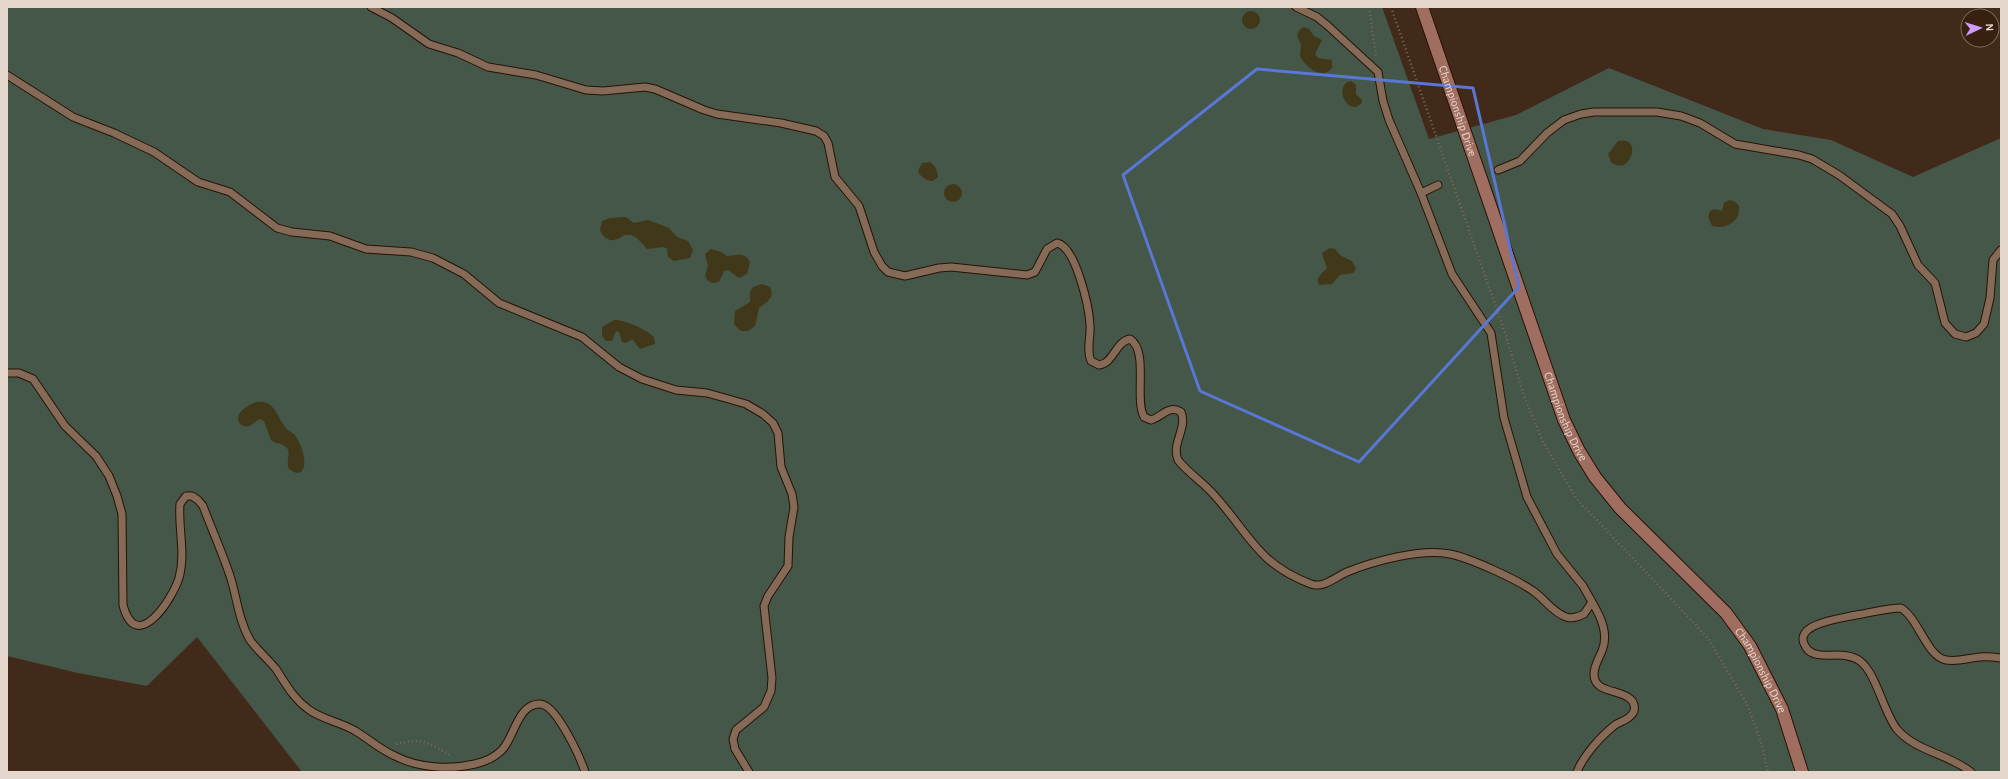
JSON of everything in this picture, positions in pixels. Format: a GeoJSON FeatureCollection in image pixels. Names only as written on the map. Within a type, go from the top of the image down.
{"type":"FeatureCollection","features":[{"type":"Feature","properties":{"kind":"street","name":"Championship Drive"},"geometry":{"type":"LineString","coordinates":[[1422,7],[1564,420],[1576,445],[1595,477],[1620,508],[1726,613],[1750,646],[1782,709],[1802,772]]}},
{"type":"Feature","properties":{"kind":"lane"},"geometry":{"type":"LineString","coordinates":[[371,7],[392,18],[429,44],[464,56],[488,67],[536,75],[586,90],[603,91],[645,88],[656,89],[704,110],[717,114],[781,123],[816,131],[824,136],[828,143],[834,177],[859,206],[879,262],[888,272],[895,275],[905,276],[927,270],[951,267],[1027,274],[1035,272],[1050,246],[1057,243],[1065,246],[1074,261],[1087,308],[1090,325],[1089,354],[1091,361],[1099,365],[1106,363],[1124,341],[1130,339],[1133,341],[1139,357],[1141,402],[1144,417],[1150,420],[1170,410],[1176,409],[1181,412],[1183,423],[1176,452],[1178,460],[1214,494],[1254,546],[1266,559],[1280,569],[1310,584],[1319,585],[1348,572],[1406,555],[1428,551],[1452,554],[1523,585],[1535,592],[1551,608],[1567,617],[1584,614],[1592,602]]}},
{"type":"Feature","properties":{"kind":"lane"},"geometry":{"type":"LineString","coordinates":[[1296,7],[1317,17],[1328,26],[1374,67],[1378,75],[1383,101],[1389,120],[1421,193],[1452,274],[1491,333],[1504,418],[1526,497],[1558,554],[1584,586],[1603,625],[1605,636],[1603,650],[1594,672],[1596,682],[1604,689],[1627,696],[1634,703],[1635,707],[1632,715],[1615,725],[1602,738],[1577,772]]}},
{"type":"Feature","properties":{"kind":"lane"},"geometry":{"type":"LineString","coordinates":[[7,75],[73,117],[114,133],[154,152],[198,182],[230,192],[277,228],[292,232],[330,236],[366,249],[411,252],[433,258],[464,274],[500,303],[582,337],[619,367],[642,379],[676,390],[707,393],[725,398],[751,407],[770,419],[778,433],[781,467],[792,494],[794,507],[789,537],[788,566],[768,596],[764,606],[772,678],[771,691],[764,707],[736,730],[733,739],[735,750],[749,772]]}},
{"type":"Feature","properties":{"kind":"lane"},"geometry":{"type":"LineString","coordinates":[[1498,170],[1520,161],[1547,133],[1564,120],[1581,114],[1594,112],[1657,112],[1681,116],[1700,124],[1735,144],[1799,155],[1812,159],[1839,175],[1892,214],[1918,265],[1935,283],[1945,323],[1954,334],[1966,337],[1976,333],[1984,324],[1990,298],[1993,260],[2001,250]]}},
{"type":"Feature","properties":{"kind":"lane"},"geometry":{"type":"LineString","coordinates":[[1421,193],[1438,185]]}},
{"type":"Feature","properties":{"kind":"lane"},"geometry":{"type":"LineString","coordinates":[[7,373],[19,373],[33,379],[65,426],[96,456],[109,476],[122,514],[122,600],[124,611],[129,619],[137,625],[148,623],[162,610],[179,578],[182,562],[180,504],[186,496],[195,497],[203,506],[235,592],[240,615],[251,641],[271,664],[299,702],[321,716],[357,732],[384,750],[402,759],[418,764],[448,767],[468,765],[484,761],[501,751],[511,739],[526,709],[540,704],[547,705],[560,721],[585,772]]}},
{"type":"Feature","properties":{"kind":"lane"},"geometry":{"type":"LineString","coordinates":[[1972,772],[1957,762],[1915,742],[1900,732],[1888,714],[1870,674],[1861,661],[1844,654],[1825,655],[1812,652],[1805,644],[1805,635],[1807,631],[1815,625],[1831,619],[1885,609],[1901,608],[1907,611],[1916,622],[1934,652],[1941,659],[1958,661],[1981,657],[2001,658]]}},
{"type":"Feature","properties":{"kind":"path"},"geometry":{"type":"LineString","coordinates":[[1369,7],[1378,75]]}},
{"type":"Feature","properties":{"kind":"path"},"geometry":{"type":"LineString","coordinates":[[384,750],[404,742],[426,741],[468,765]]}},
{"type":"Feature","properties":{"kind":"highlighted area"},"geometry":{"type":"Polygon","coordinates":[[[1257,69],[1473,88],[1519,287],[1359,462],[1200,391],[1123,175],[1257,69]]]}},
{"type":"Feature","properties":{"kind":"green space"},"geometry":{"type":"Polygon","coordinates":[[[7,7],[1382,7],[1429,139],[1516,115],[1609,68],[1763,129],[1831,140],[1913,177],[2001,138],[2001,772],[302,772],[197,637],[147,686],[78,673],[7,656],[7,7]]]}},
{"type":"Feature","properties":{"kind":"sand"},"geometry":{"type":"Polygon","coordinates":[[[1251,11],[1257,14],[1260,20],[1257,26],[1251,29],[1245,26],[1242,20],[1245,14],[1251,11]]]}},
{"type":"Feature","properties":{"kind":"sand"},"geometry":{"type":"Polygon","coordinates":[[[1304,27],[1309,29],[1314,36],[1322,40],[1315,54],[1318,58],[1332,60],[1332,68],[1328,72],[1318,73],[1309,68],[1302,60],[1300,56],[1301,45],[1297,35],[1300,29],[1304,27]]]}},
{"type":"Feature","properties":{"kind":"sand"},"geometry":{"type":"Polygon","coordinates":[[[1351,81],[1356,85],[1356,94],[1362,100],[1362,103],[1356,107],[1347,104],[1342,94],[1343,88],[1347,82],[1351,81]]]}},
{"type":"Feature","properties":{"kind":"sand"},"geometry":{"type":"Polygon","coordinates":[[[1618,141],[1626,141],[1631,144],[1631,155],[1624,165],[1618,165],[1611,162],[1608,154],[1618,141]]]}},
{"type":"Feature","properties":{"kind":"sand"},"geometry":{"type":"Polygon","coordinates":[[[930,162],[936,168],[938,175],[938,177],[933,181],[924,178],[918,171],[922,163],[930,162]]]}},
{"type":"Feature","properties":{"kind":"sand"},"geometry":{"type":"Polygon","coordinates":[[[953,184],[959,187],[962,193],[959,199],[953,202],[947,199],[944,193],[947,187],[953,184]]]}},
{"type":"Feature","properties":{"kind":"sand"},"geometry":{"type":"Polygon","coordinates":[[[1729,200],[1734,201],[1739,206],[1739,212],[1735,220],[1727,226],[1712,226],[1708,217],[1710,211],[1715,209],[1722,211],[1724,203],[1729,200]]]}},
{"type":"Feature","properties":{"kind":"sand"},"geometry":{"type":"Polygon","coordinates":[[[626,217],[634,223],[648,220],[669,228],[677,237],[688,241],[693,250],[690,258],[674,261],[668,257],[667,249],[664,247],[647,249],[637,238],[631,235],[624,235],[621,238],[610,240],[602,234],[600,230],[602,221],[610,218],[626,217]]]}},
{"type":"Feature","properties":{"kind":"sand"},"geometry":{"type":"Polygon","coordinates":[[[1330,248],[1335,249],[1341,256],[1352,261],[1356,269],[1353,273],[1340,275],[1332,284],[1319,285],[1318,278],[1327,268],[1322,253],[1330,248]]]}},
{"type":"Feature","properties":{"kind":"sand"},"geometry":{"type":"Polygon","coordinates":[[[711,249],[721,252],[727,256],[745,256],[750,262],[747,274],[739,278],[728,270],[724,271],[719,282],[712,283],[707,280],[705,275],[708,266],[705,254],[711,249]]]}},
{"type":"Feature","properties":{"kind":"sand"},"geometry":{"type":"Polygon","coordinates":[[[762,284],[770,287],[772,294],[771,297],[759,308],[755,326],[748,331],[741,331],[734,324],[735,311],[750,302],[750,292],[753,287],[762,284]]]}},
{"type":"Feature","properties":{"kind":"sand"},"geometry":{"type":"Polygon","coordinates":[[[614,320],[629,323],[641,328],[654,337],[655,344],[640,349],[632,339],[626,343],[622,342],[619,332],[616,331],[612,341],[606,341],[602,336],[602,327],[614,320]]]}},
{"type":"Feature","properties":{"kind":"sand"},"geometry":{"type":"Polygon","coordinates":[[[256,402],[267,403],[271,406],[286,428],[297,438],[304,458],[304,464],[301,472],[296,473],[289,469],[288,449],[271,440],[264,421],[259,419],[248,426],[243,426],[240,424],[238,416],[242,410],[256,402]]]}}]}
